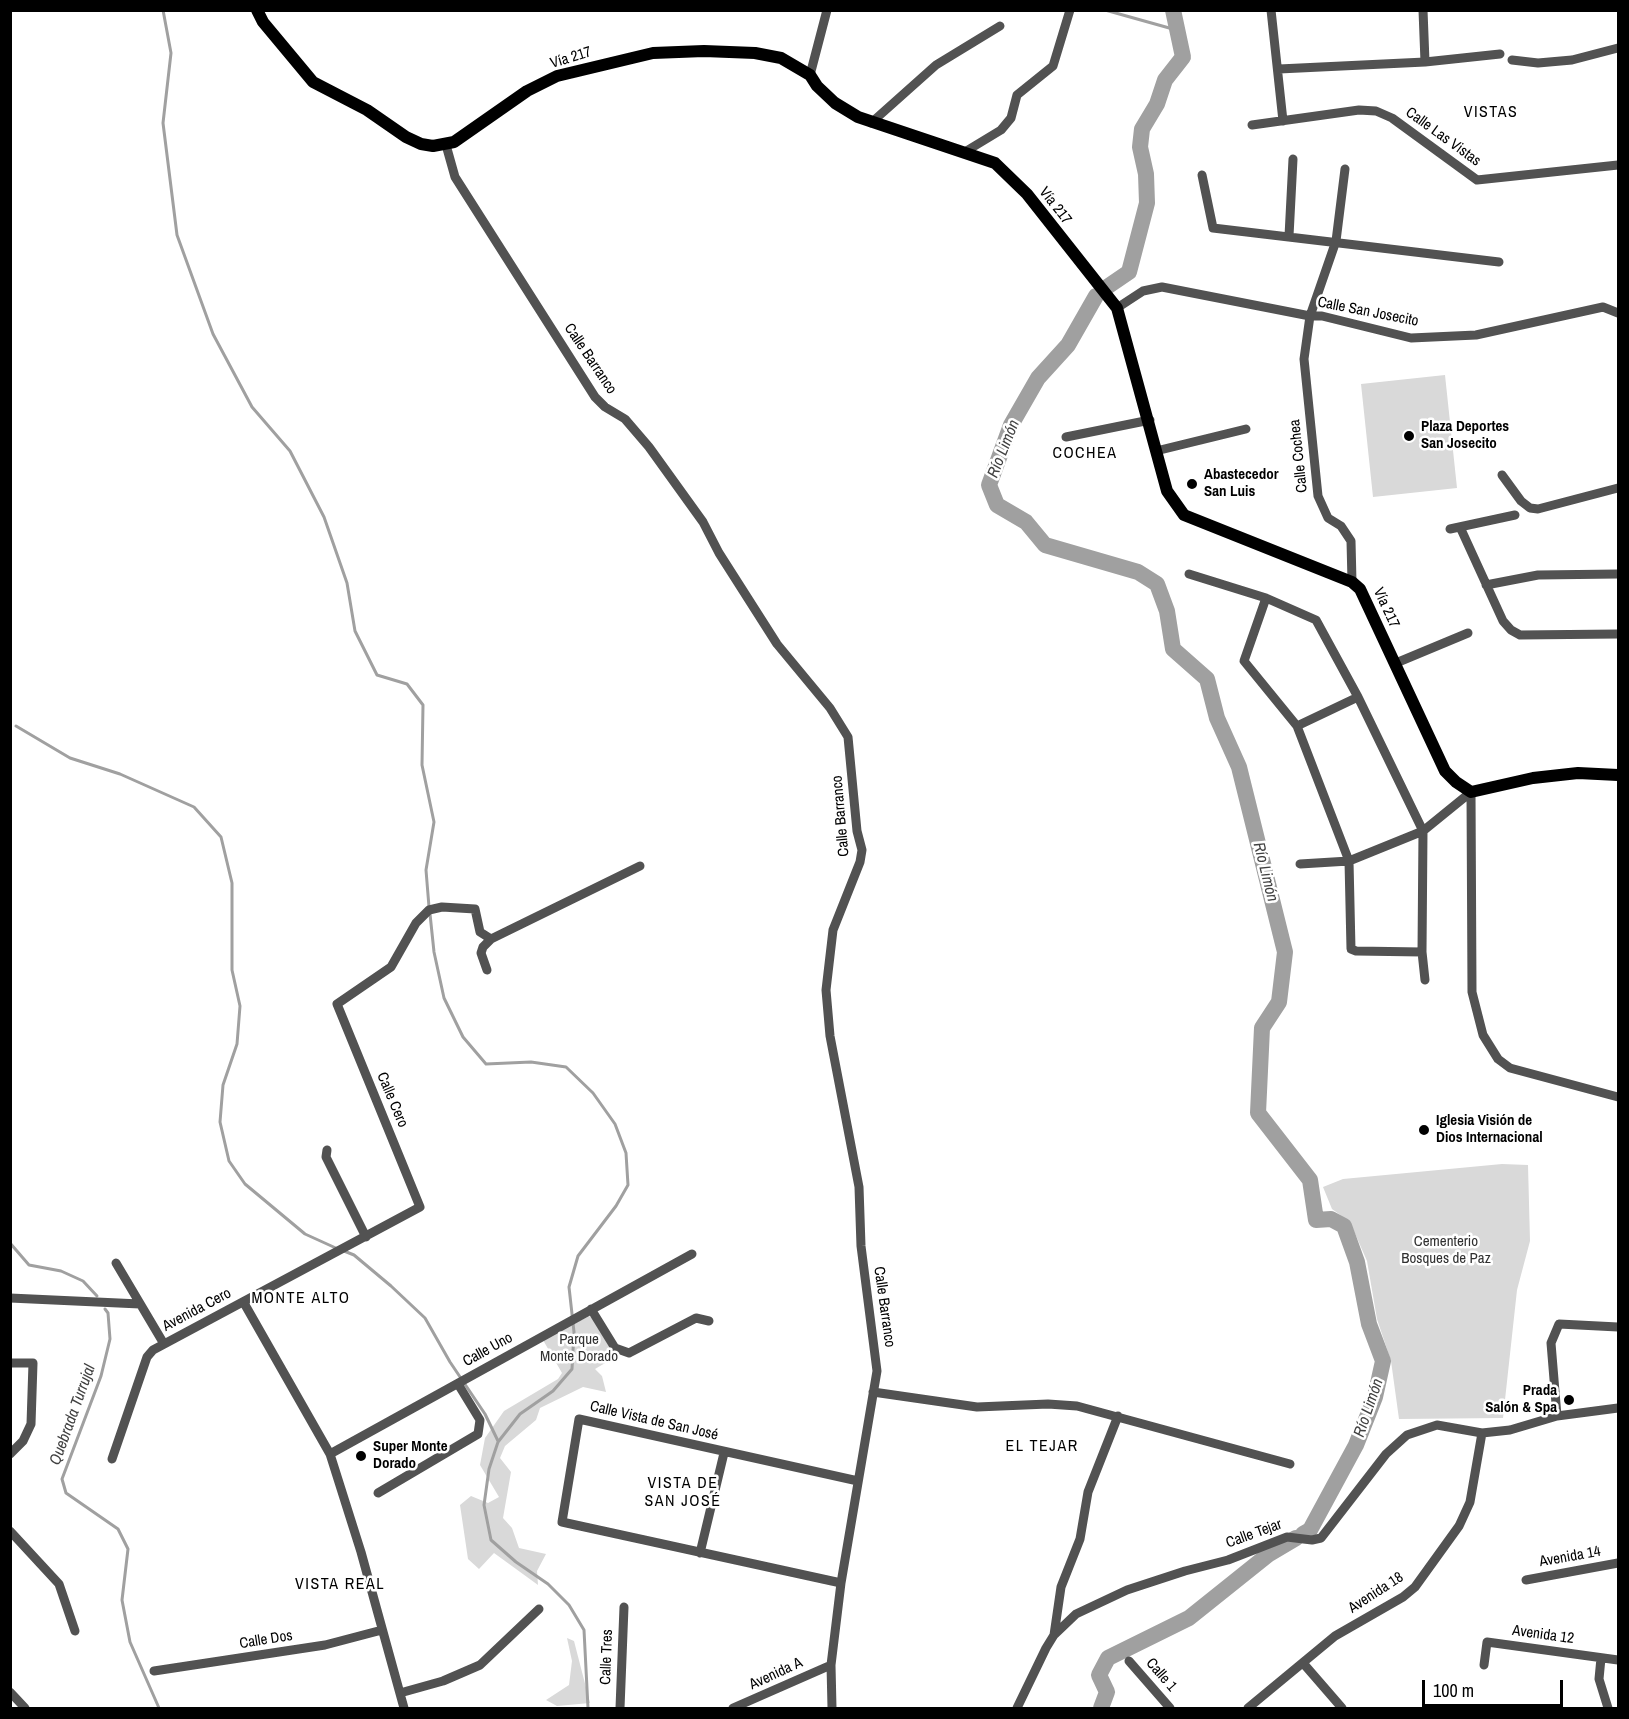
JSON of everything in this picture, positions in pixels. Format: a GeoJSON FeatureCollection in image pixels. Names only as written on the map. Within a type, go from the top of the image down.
{"type":"FeatureCollection","features":[{"type":"Feature","properties":{"kind":"main road"},"geometry":{"type":"LineString","coordinates":[[257,10],[263,22],[313,82],[367,110],[406,137],[421,144],[446,145]]}},
{"type":"Feature","properties":{"kind":"main road","name":"Vía 217"},"geometry":{"type":"LineString","coordinates":[[446,145],[470,132],[527,91],[557,76],[652,54],[755,53],[781,58],[810,75],[817,86],[835,103],[871,123],[994,163],[1027,194],[1117,308],[1167,491],[1184,515],[1352,582],[1360,589],[1445,771],[1471,792]]}},
{"type":"Feature","properties":{"kind":"main road"},"geometry":{"type":"LineString","coordinates":[[1471,792],[1533,778],[1578,774],[1618,775]]}},
{"type":"Feature","properties":{"kind":"street"},"geometry":{"type":"LineString","coordinates":[[810,75],[827,10]]}},
{"type":"Feature","properties":{"kind":"street"},"geometry":{"type":"LineString","coordinates":[[963,153],[1001,130],[1011,117],[1017,95],[1053,66],[1070,10]]}},
{"type":"Feature","properties":{"kind":"street"},"geometry":{"type":"LineString","coordinates":[[1271,10],[1283,121]]}},
{"type":"Feature","properties":{"kind":"street"},"geometry":{"type":"LineString","coordinates":[[1423,10],[1425,62]]}},
{"type":"Feature","properties":{"kind":"street"},"geometry":{"type":"LineString","coordinates":[[871,123],[936,65],[1000,26]]}},
{"type":"Feature","properties":{"kind":"street"},"geometry":{"type":"LineString","coordinates":[[1512,60],[1538,63],[1572,60],[1618,48]]}},
{"type":"Feature","properties":{"kind":"street"},"geometry":{"type":"LineString","coordinates":[[1279,69],[1425,62],[1500,54]]}},
{"type":"Feature","properties":{"kind":"street","name":"Calle Las Vistas"},"geometry":{"type":"LineString","coordinates":[[1252,125],[1359,110],[1376,111],[1392,118],[1477,180],[1618,165]]}},
{"type":"Feature","properties":{"kind":"street","name":"Calle Barranco"},"geometry":{"type":"LineString","coordinates":[[446,145],[455,177],[595,397],[605,407],[625,419],[674,480],[703,522],[719,553],[777,644],[830,708],[848,737],[857,831],[862,850],[860,862],[833,930],[826,990],[830,1036],[859,1187],[861,1246],[876,1347],[877,1371],[841,1583],[831,1665],[832,1708]]}},
{"type":"Feature","properties":{"kind":"street"},"geometry":{"type":"LineString","coordinates":[[1289,236],[1293,159]]}},
{"type":"Feature","properties":{"kind":"street","name":"Calle Cochea"},"geometry":{"type":"LineString","coordinates":[[1345,169],[1336,241],[1310,316],[1304,359],[1318,496],[1328,518],[1341,526],[1351,541],[1352,582]]}},
{"type":"Feature","properties":{"kind":"street"},"geometry":{"type":"LineString","coordinates":[[1203,175],[1213,228],[1499,262]]}},
{"type":"Feature","properties":{"kind":"street","name":"Calle San Josecito"},"geometry":{"type":"LineString","coordinates":[[1117,308],[1143,291],[1162,287],[1310,316],[1322,316],[1411,339],[1476,335],[1603,307],[1618,313]]}},
{"type":"Feature","properties":{"kind":"street"},"geometry":{"type":"LineString","coordinates":[[1066,436],[1149,420]]}},
{"type":"Feature","properties":{"kind":"street"},"geometry":{"type":"LineString","coordinates":[[1156,451],[1246,429]]}},
{"type":"Feature","properties":{"kind":"street"},"geometry":{"type":"LineString","coordinates":[[1502,475],[1521,501],[1530,508],[1538,509],[1618,488]]}},
{"type":"Feature","properties":{"kind":"street"},"geometry":{"type":"LineString","coordinates":[[1515,515],[1455,528],[1503,621],[1511,630],[1520,635],[1618,634]]}},
{"type":"Feature","properties":{"kind":"street"},"geometry":{"type":"LineString","coordinates":[[1189,574],[1314,616],[1358,697],[1423,831],[1422,952],[1425,981]]}},
{"type":"Feature","properties":{"kind":"street"},"geometry":{"type":"LineString","coordinates":[[1486,585],[1538,575],[1618,574]]}},
{"type":"Feature","properties":{"kind":"street"},"geometry":{"type":"LineString","coordinates":[[1266,598],[1244,661],[1297,726],[1349,861],[1351,949],[1422,952]]}},
{"type":"Feature","properties":{"kind":"street"},"geometry":{"type":"LineString","coordinates":[[1396,663],[1468,633]]}},
{"type":"Feature","properties":{"kind":"street"},"geometry":{"type":"LineString","coordinates":[[1297,726],[1358,697]]}},
{"type":"Feature","properties":{"kind":"street"},"geometry":{"type":"LineString","coordinates":[[1300,864],[1349,861],[1423,831],[1471,792]]}},
{"type":"Feature","properties":{"kind":"street"},"geometry":{"type":"LineString","coordinates":[[1471,792],[1472,992],[1483,1035],[1498,1059],[1510,1068],[1618,1097]]}},
{"type":"Feature","properties":{"kind":"street"},"geometry":{"type":"LineString","coordinates":[[487,970],[482,953],[483,947],[490,939],[640,866]]}},
{"type":"Feature","properties":{"kind":"street","name":"Calle Cero"},"geometry":{"type":"LineString","coordinates":[[420,1207],[337,1004],[391,967],[416,923],[429,910],[442,907],[475,909],[480,932],[490,939]]}},
{"type":"Feature","properties":{"kind":"street"},"geometry":{"type":"LineString","coordinates":[[327,1150],[326,1157],[366,1238]]}},
{"type":"Feature","properties":{"kind":"street","name":"Avenida Cero"},"geometry":{"type":"LineString","coordinates":[[112,1459],[147,1357],[164,1344],[366,1238],[420,1207]]}},
{"type":"Feature","properties":{"kind":"street","name":"Calle Uno"},"geometry":{"type":"LineString","coordinates":[[330,1455],[692,1254]]}},
{"type":"Feature","properties":{"kind":"street"},"geometry":{"type":"LineString","coordinates":[[116,1263],[164,1344]]}},
{"type":"Feature","properties":{"kind":"street"},"geometry":{"type":"LineString","coordinates":[[10,1298],[140,1304]]}},
{"type":"Feature","properties":{"kind":"street"},"geometry":{"type":"LineString","coordinates":[[244,1303],[330,1455],[361,1552],[404,1708]]}},
{"type":"Feature","properties":{"kind":"street"},"geometry":{"type":"LineString","coordinates":[[591,1309],[615,1348],[629,1353],[696,1318],[709,1320]]}},
{"type":"Feature","properties":{"kind":"street"},"geometry":{"type":"LineString","coordinates":[[1557,1416],[1551,1343],[1559,1324],[1618,1327]]}},
{"type":"Feature","properties":{"kind":"street"},"geometry":{"type":"LineString","coordinates":[[10,1364],[33,1363],[31,1424],[23,1441],[10,1454]]}},
{"type":"Feature","properties":{"kind":"street"},"geometry":{"type":"LineString","coordinates":[[378,1493],[478,1434],[480,1420],[458,1384]]}},
{"type":"Feature","properties":{"kind":"street"},"geometry":{"type":"LineString","coordinates":[[873,1392],[977,1407],[1048,1404],[1077,1406],[1290,1464]]}},
{"type":"Feature","properties":{"kind":"street","name":"Calle Tejar"},"geometry":{"type":"LineString","coordinates":[[1017,1708],[1054,1635],[1076,1614],[1127,1590],[1228,1560],[1287,1537],[1312,1540],[1321,1538],[1386,1454],[1407,1435],[1437,1425],[1482,1433],[1510,1430],[1557,1416],[1618,1408]]}},
{"type":"Feature","properties":{"kind":"street"},"geometry":{"type":"LineString","coordinates":[[1054,1635],[1061,1587],[1080,1539],[1088,1492],[1118,1416]]}},
{"type":"Feature","properties":{"kind":"street","name":"Calle Vista de San José"},"geometry":{"type":"LineString","coordinates":[[841,1583],[561,1522],[579,1419],[858,1481]]}},
{"type":"Feature","properties":{"kind":"street","name":"Avenida 18"},"geometry":{"type":"LineString","coordinates":[[1248,1708],[1335,1636],[1403,1597],[1415,1587],[1459,1526],[1470,1502],[1482,1433]]}},
{"type":"Feature","properties":{"kind":"street"},"geometry":{"type":"LineString","coordinates":[[700,1553],[724,1453]]}},
{"type":"Feature","properties":{"kind":"street"},"geometry":{"type":"LineString","coordinates":[[10,1531],[59,1584],[75,1631]]}},
{"type":"Feature","properties":{"kind":"street","name":"Avenida 14"},"geometry":{"type":"LineString","coordinates":[[1526,1580],[1618,1563]]}},
{"type":"Feature","properties":{"kind":"street","name":"Calle Tres"},"geometry":{"type":"LineString","coordinates":[[620,1708],[624,1607]]}},
{"type":"Feature","properties":{"kind":"street"},"geometry":{"type":"LineString","coordinates":[[400,1693],[443,1681],[480,1665],[539,1609]]}},
{"type":"Feature","properties":{"kind":"street","name":"Calle Dos"},"geometry":{"type":"LineString","coordinates":[[154,1671],[325,1646],[382,1630]]}},
{"type":"Feature","properties":{"kind":"street","name":"Avenida 12"},"geometry":{"type":"LineString","coordinates":[[1484,1665],[1487,1642],[1618,1660]]}},
{"type":"Feature","properties":{"kind":"street"},"geometry":{"type":"LineString","coordinates":[[1601,1658],[1599,1679],[1608,1708]]}},
{"type":"Feature","properties":{"kind":"street","name":"Calle 1"},"geometry":{"type":"LineString","coordinates":[[1129,1661],[1170,1708]]}},
{"type":"Feature","properties":{"kind":"street"},"geometry":{"type":"LineString","coordinates":[[1303,1663],[1342,1708]]}},
{"type":"Feature","properties":{"kind":"street","name":"Avenida A"},"geometry":{"type":"LineString","coordinates":[[733,1708],[831,1665]]}},
{"type":"Feature","properties":{"kind":"street"},"geometry":{"type":"LineString","coordinates":[[10,1692],[25,1708]]}},
{"type":"Feature","properties":{"kind":"green space","name":"Plaza Deportes San Josecito"},"geometry":{"type":"Polygon","coordinates":[[[1445,375],[1457,488],[1373,497],[1361,384],[1445,375]]]}},
{"type":"Feature","properties":{"kind":"green space","name":"Cementerio Bosques de Paz"},"geometry":{"type":"Polygon","coordinates":[[[1502,1164],[1528,1165],[1530,1241],[1517,1290],[1503,1418],[1399,1419],[1391,1361],[1377,1319],[1367,1261],[1350,1222],[1332,1209],[1323,1187],[1343,1179],[1502,1164]]]}},
{"type":"Feature","properties":{"kind":"green space","name":"Parque Monte Dorado"},"geometry":{"type":"Polygon","coordinates":[[[589,1316],[617,1356],[595,1369],[602,1376],[606,1392],[583,1387],[540,1408],[536,1420],[505,1446],[500,1458],[511,1472],[503,1518],[512,1528],[519,1548],[546,1554],[537,1571],[538,1585],[494,1553],[479,1569],[468,1559],[460,1505],[471,1496],[488,1503],[499,1497],[480,1465],[485,1438],[504,1411],[558,1379],[562,1373],[543,1340],[589,1316]]]}},
{"type":"Feature","properties":{"kind":"green space"},"geometry":{"type":"Polygon","coordinates":[[[567,1638],[574,1641],[590,1703],[557,1706],[546,1700],[569,1685],[572,1661],[567,1638]]]}},
{"type":"Feature","properties":{"kind":"waterway"},"geometry":{"type":"LineString","coordinates":[[163,10],[171,53],[163,123],[177,235],[213,334],[252,407],[290,451],[324,517],[347,583],[355,631],[377,675],[407,684],[423,705],[422,765],[434,822],[426,870],[429,907]]}},
{"type":"Feature","properties":{"kind":"waterway"},"geometry":{"type":"LineString","coordinates":[[1105,10],[1180,31]]}},
{"type":"Feature","properties":{"kind":"waterway","name":"Río Limón"},"geometry":{"type":"LineString","coordinates":[[1107,287],[1129,272],[1147,203],[1146,174],[1140,147],[1142,129],[1157,104],[1165,80],[1183,57],[1173,10]]}},
{"type":"Feature","properties":{"kind":"waterway","name":"Río Limón"},"geometry":{"type":"LineString","coordinates":[[1096,296],[1068,345],[1038,378],[1011,425],[989,485],[997,505],[1026,522],[1045,545],[1138,572],[1157,584],[1167,611],[1173,649],[1207,679],[1217,718],[1239,767],[1285,952],[1279,1002],[1262,1028],[1258,1113],[1310,1180],[1316,1220],[1331,1219],[1344,1226],[1357,1262],[1369,1324],[1383,1361],[1375,1397],[1356,1445],[1310,1530],[1303,1534]]}},
{"type":"Feature","properties":{"kind":"waterway"},"geometry":{"type":"LineString","coordinates":[[16,726],[70,758],[120,774],[194,807],[221,837],[232,883],[232,970],[240,1006],[237,1044],[223,1085],[220,1122],[229,1161],[245,1184],[305,1234],[338,1249]]}},
{"type":"Feature","properties":{"kind":"waterway"},"geometry":{"type":"LineString","coordinates":[[430,914],[434,952],[444,998],[463,1037],[486,1064],[531,1062],[566,1067],[593,1093],[615,1124],[626,1153],[628,1185],[616,1206],[578,1256],[569,1287],[574,1332],[572,1369],[553,1391],[520,1414],[498,1442],[489,1469],[484,1505],[491,1540],[516,1562],[548,1584],[569,1605],[584,1630],[588,1708]]}},
{"type":"Feature","properties":{"kind":"waterway","name":"Quebrada Turrujal"},"geometry":{"type":"LineString","coordinates":[[10,1243],[29,1265],[61,1271],[83,1281],[97,1296]]}},
{"type":"Feature","properties":{"kind":"waterway"},"geometry":{"type":"LineString","coordinates":[[344,1251],[354,1255],[425,1318],[450,1362],[485,1414],[498,1441]]}},
{"type":"Feature","properties":{"kind":"waterway","name":"Quebrada Turrujal"},"geometry":{"type":"LineString","coordinates":[[105,1309],[108,1313],[110,1339],[101,1376],[62,1479],[66,1493],[118,1529],[128,1549],[122,1600],[130,1642],[159,1708]]}},
{"type":"Feature","properties":{"kind":"waterway","name":"Río Limón"},"geometry":{"type":"LineString","coordinates":[[1101,1708],[1107,1692],[1099,1675],[1108,1658],[1189,1618],[1269,1554],[1296,1538]]}},
{"type":"Feature","properties":{"kind":"place","name":"Plaza Deportes San Josecito"},"geometry":{"type":"Point","coordinates":[1409,436]}},
{"type":"Feature","properties":{"kind":"place","name":"Abastecedor San Luis"},"geometry":{"type":"Point","coordinates":[1192,484]}},
{"type":"Feature","properties":{"kind":"place","name":"Iglesia Visión de Dios Internacional"},"geometry":{"type":"Point","coordinates":[1424,1130]}},
{"type":"Feature","properties":{"kind":"place","name":"Prada Salón & Spa"},"geometry":{"type":"Point","coordinates":[1569,1400]}},
{"type":"Feature","properties":{"kind":"place","name":"Super Monte Dorado"},"geometry":{"type":"Point","coordinates":[361,1456]}},
{"type":"Feature","properties":{"kind":"district","name":"VISTAS"},"geometry":{"type":"Point","coordinates":[1491,113]}},
{"type":"Feature","properties":{"kind":"district","name":"COCHEA"},"geometry":{"type":"Point","coordinates":[1085,454]}},
{"type":"Feature","properties":{"kind":"district","name":"MONTE ALTO"},"geometry":{"type":"Point","coordinates":[301,1299]}},
{"type":"Feature","properties":{"kind":"district","name":"EL TEJAR"},"geometry":{"type":"Point","coordinates":[1042,1447]}},
{"type":"Feature","properties":{"kind":"district","name":"VISTA DE SAN JOSÉ"},"geometry":{"type":"Point","coordinates":[683,1493]}},
{"type":"Feature","properties":{"kind":"district","name":"VISTA REAL"},"geometry":{"type":"Point","coordinates":[340,1585]}}]}
